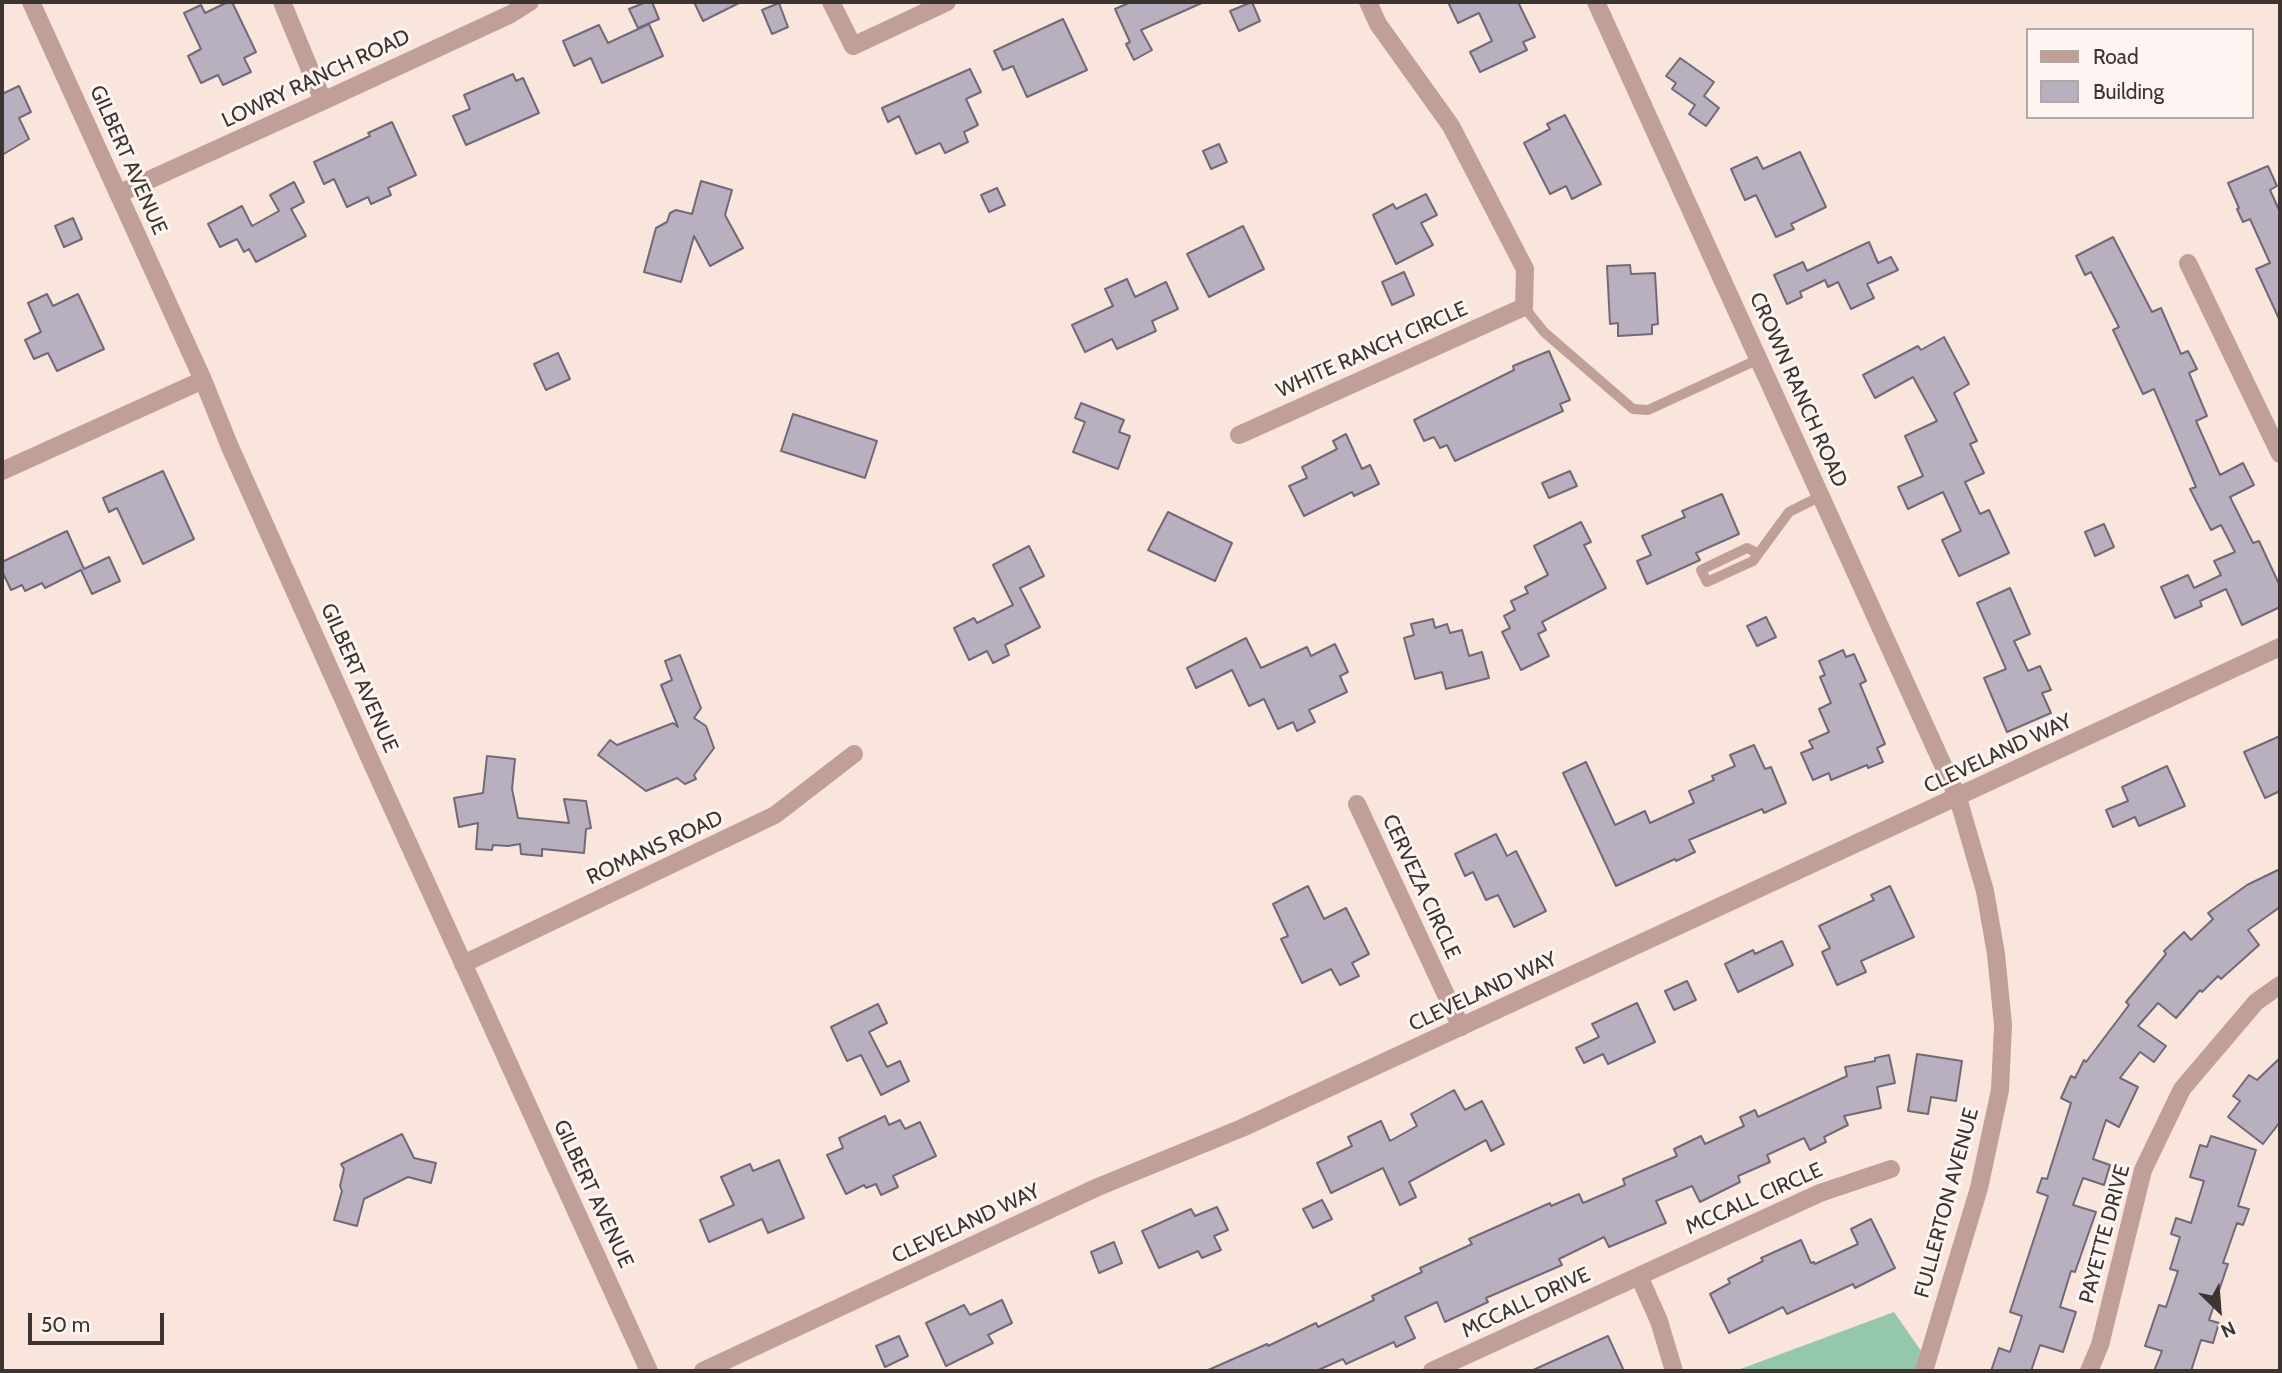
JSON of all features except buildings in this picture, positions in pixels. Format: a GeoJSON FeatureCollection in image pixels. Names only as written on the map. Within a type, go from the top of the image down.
{"type":"FeatureCollection","features":[{"type":"Feature","properties":{"kind":"street","name":"GILBERT AVENUE"},"geometry":{"type":"LineString","coordinates":[[31,2],[649,1371]]}},
{"type":"Feature","properties":{"kind":"street"},"geometry":{"type":"LineString","coordinates":[[282,2],[323,102]]}},
{"type":"Feature","properties":{"kind":"street","name":"LOWRY RANCH ROAD"},"geometry":{"type":"LineString","coordinates":[[118,194],[323,102],[530,2]]}},
{"type":"Feature","properties":{"kind":"street"},"geometry":{"type":"LineString","coordinates":[[831,2],[853,46],[947,2]]}},
{"type":"Feature","properties":{"kind":"street"},"geometry":{"type":"LineString","coordinates":[[1368,2],[1378,24],[1451,126],[1525,269],[1524,307]]}},
{"type":"Feature","properties":{"kind":"street","name":"CROWN RANCH ROAD"},"geometry":{"type":"LineString","coordinates":[[1596,2],[1958,798]]}},
{"type":"Feature","properties":{"kind":"street"},"geometry":{"type":"LineString","coordinates":[[2188,263],[2280,454]]}},
{"type":"Feature","properties":{"kind":"street","name":"WHITE RANCH CIRCLE"},"geometry":{"type":"LineString","coordinates":[[1239,435],[1524,307]]}},
{"type":"Feature","properties":{"kind":"street"},"geometry":{"type":"LineString","coordinates":[[2,471],[203,380]]}},
{"type":"Feature","properties":{"kind":"street","name":"CLEVELAND WAY"},"geometry":{"type":"LineString","coordinates":[[702,1371],[1098,1188],[1242,1128],[2280,648]]}},
{"type":"Feature","properties":{"kind":"street","name":"ROMANS ROAD"},"geometry":{"type":"LineString","coordinates":[[463,964],[775,816],[854,754]]}},
{"type":"Feature","properties":{"kind":"street","name":"FULLERTON AVENUE"},"geometry":{"type":"LineString","coordinates":[[1923,1371],[1979,1188],[2000,1090],[2003,1024],[1996,954],[1985,891],[1958,798]]}},
{"type":"Feature","properties":{"kind":"street","name":"CERVEZA CIRCLE"},"geometry":{"type":"LineString","coordinates":[[1357,804],[1461,1027]]}},
{"type":"Feature","properties":{"kind":"street","name":"PAYETTE DRIVE"},"geometry":{"type":"LineString","coordinates":[[2089,1371],[2100,1345],[2143,1170],[2182,1088],[2256,1002],[2280,985]]}},
{"type":"Feature","properties":{"kind":"street","name":"MCCALL CIRCLE"},"geometry":{"type":"LineString","coordinates":[[1639,1276],[1820,1193],[1891,1169]]}},
{"type":"Feature","properties":{"kind":"street"},"geometry":{"type":"LineString","coordinates":[[1639,1276],[1659,1321],[1674,1371]]}},
{"type":"Feature","properties":{"kind":"street","name":"MCCALL DRIVE"},"geometry":{"type":"LineString","coordinates":[[1432,1371],[1639,1276]]}},
{"type":"Feature","properties":{"kind":"lane"},"geometry":{"type":"LineString","coordinates":[[1524,307],[1544,332],[1633,409],[1648,410],[1759,359]]}},
{"type":"Feature","properties":{"kind":"lane"},"geometry":{"type":"LineString","coordinates":[[1758,553],[1747,548],[1702,570],[1707,582],[1753,561],[1789,512],[1821,496]]}},
{"type":"Feature","properties":{"kind":"green space"},"geometry":{"type":"Polygon","coordinates":[[[1894,1312],[1935,1371],[1735,1371],[1894,1312]]]}}]}
